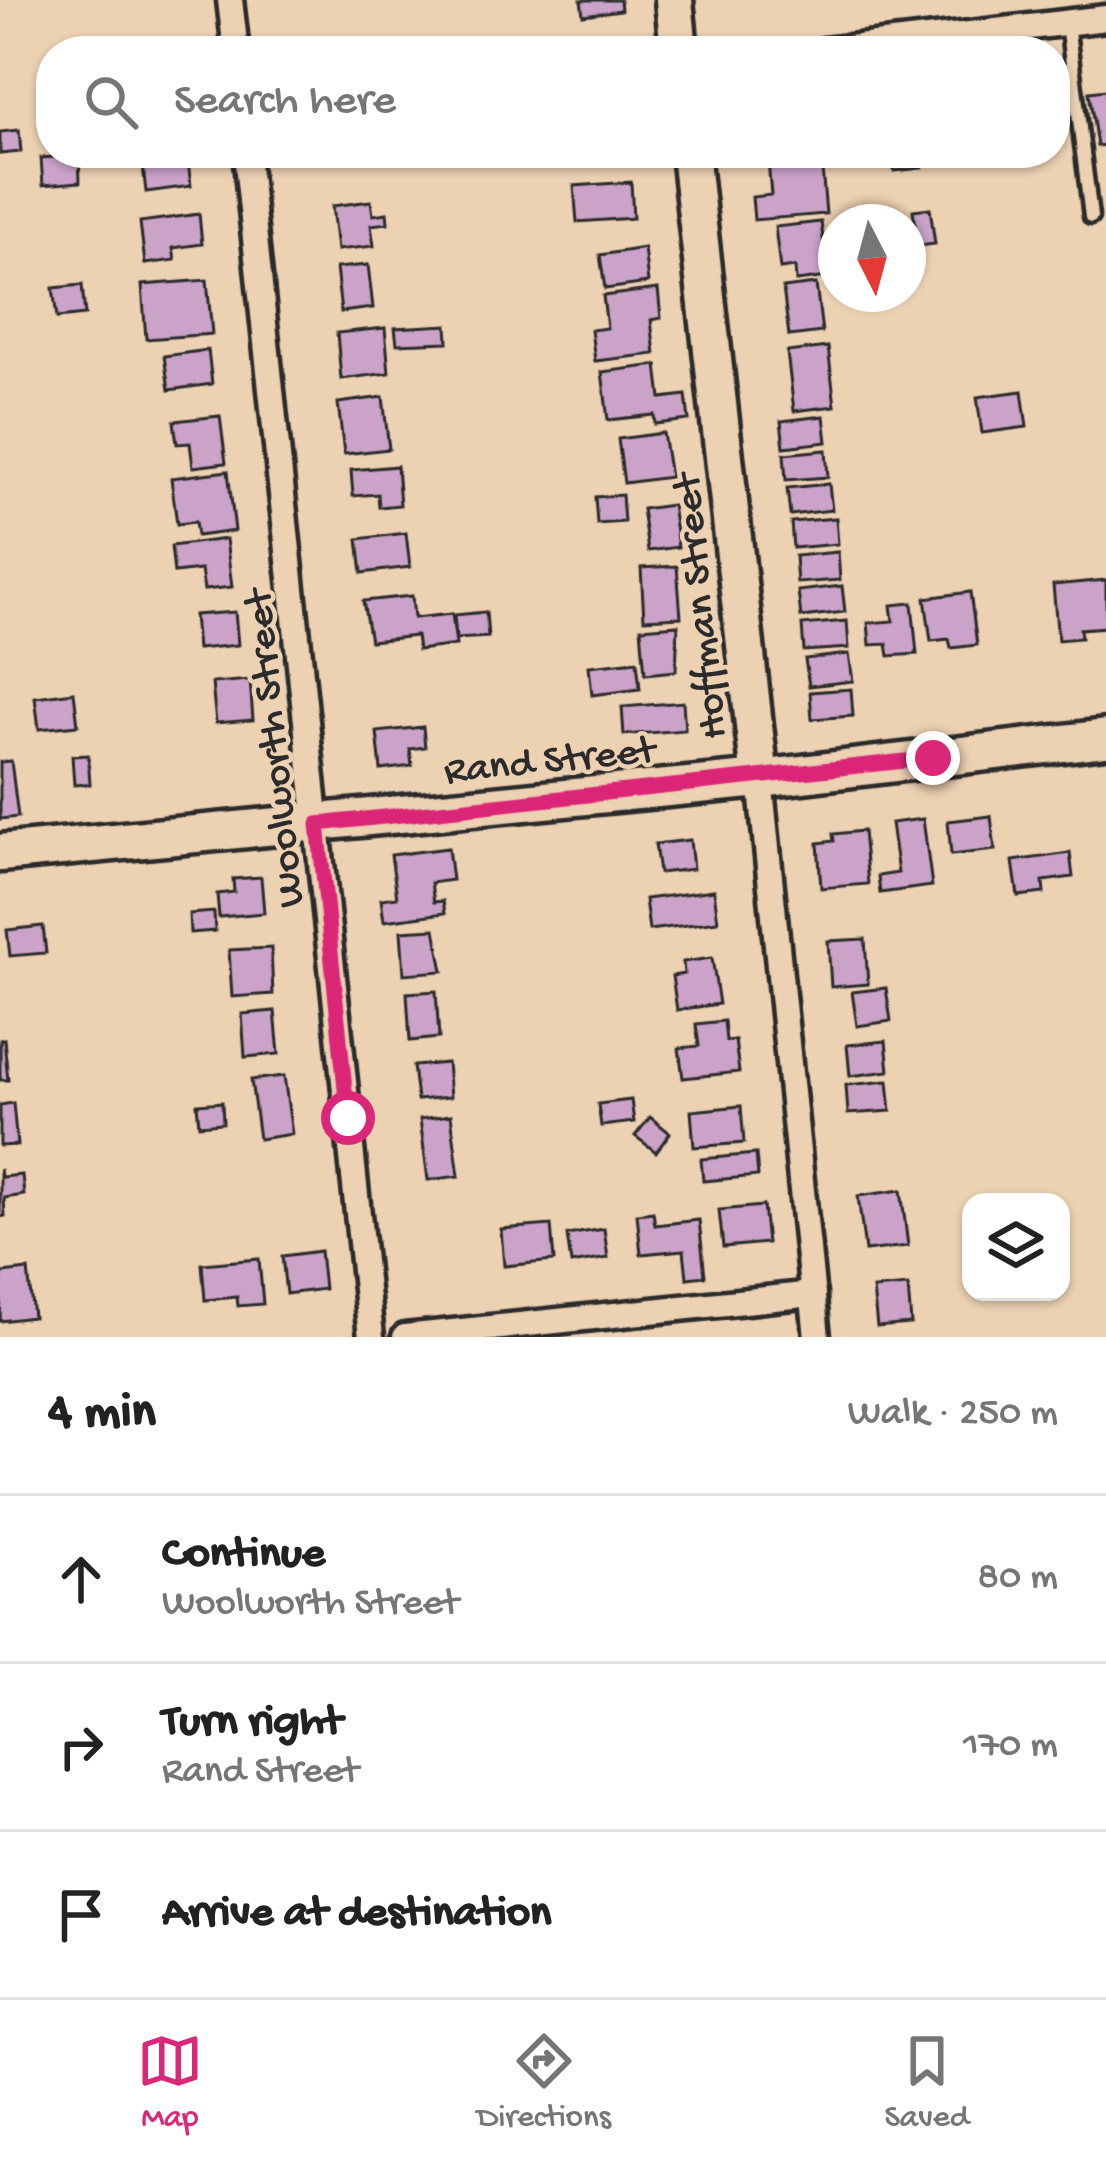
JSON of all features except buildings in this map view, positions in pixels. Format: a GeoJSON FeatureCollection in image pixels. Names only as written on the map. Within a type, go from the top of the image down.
{"type":"FeatureCollection","features":[{"type":"Feature","properties":{"kind":"street"},"geometry":{"type":"LineString","coordinates":[[230,0],[234,36]]}},
{"type":"Feature","properties":{"kind":"street"},"geometry":{"type":"LineString","coordinates":[[674,0],[678,36]]}},
{"type":"Feature","properties":{"kind":"street"},"geometry":{"type":"LineString","coordinates":[[950,36],[1106,18]]}},
{"type":"Feature","properties":{"kind":"street","name":"Woolworth Street"},"geometry":{"type":"LineString","coordinates":[[248,168],[371,1337]]}},
{"type":"Feature","properties":{"kind":"street","name":"Hoffman Street"},"geometry":{"type":"LineString","coordinates":[[692,168],[817,1337]]}},
{"type":"Feature","properties":{"kind":"street","name":"Rand Street"},"geometry":{"type":"LineString","coordinates":[[0,853],[760,779],[1106,738]]}},
{"type":"Feature","properties":{"kind":"street"},"geometry":{"type":"LineString","coordinates":[[405,1337],[813,1294]]}},
{"type":"Feature","properties":{"kind":"lane"},"geometry":{"type":"LineString","coordinates":[[1067,22],[1069,36]]}},
{"type":"Feature","properties":{"kind":"lane"},"geometry":{"type":"LineString","coordinates":[[1070,46],[1091,217]]}},
{"type":"Feature","properties":{"kind":"route"},"geometry":{"type":"LineString","coordinates":[[348,1118],[318,824],[933,758]]}}]}
